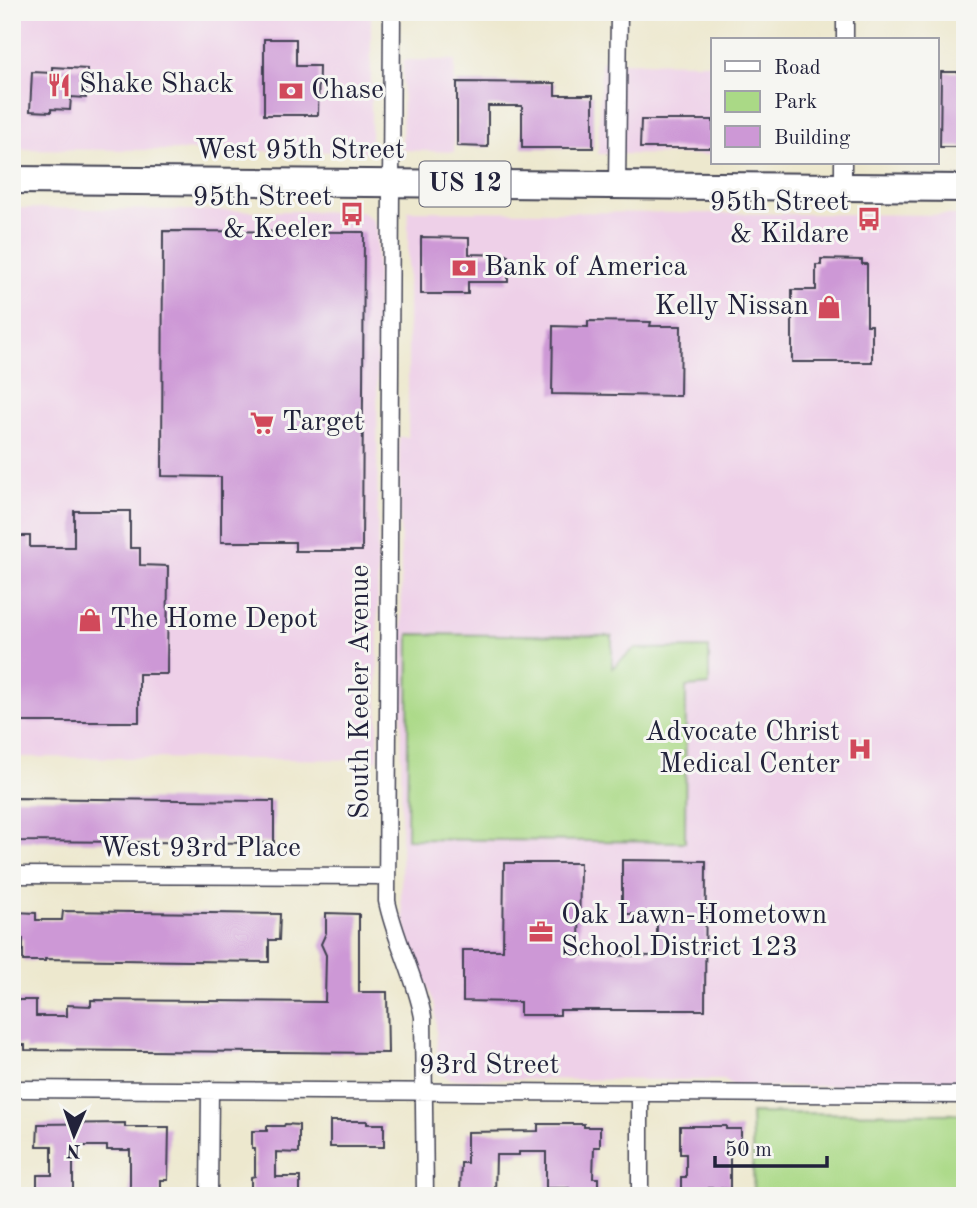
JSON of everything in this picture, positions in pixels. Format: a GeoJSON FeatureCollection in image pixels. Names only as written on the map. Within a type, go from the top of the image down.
{"type":"FeatureCollection","features":[{"type":"Feature","properties":{"kind":"main road","name":"West 95th Street"},"geometry":{"type":"LineString","coordinates":[[12,180],[617,185],[843,175],[965,188]]}},
{"type":"Feature","properties":{"kind":"street","name":"South Keeler Avenue"},"geometry":{"type":"LineString","coordinates":[[392,12],[387,901],[390,918],[424,1017],[425,1196]]}},
{"type":"Feature","properties":{"kind":"street"},"geometry":{"type":"LineString","coordinates":[[617,185],[619,12]]}},
{"type":"Feature","properties":{"kind":"street"},"geometry":{"type":"LineString","coordinates":[[845,12],[845,38]]}},
{"type":"Feature","properties":{"kind":"street","name":"West 93rd Place"},"geometry":{"type":"LineString","coordinates":[[12,875],[387,876]]}},
{"type":"Feature","properties":{"kind":"street","name":"93rd Street"},"geometry":{"type":"LineString","coordinates":[[12,1089],[965,1096]]}},
{"type":"Feature","properties":{"kind":"street"},"geometry":{"type":"LineString","coordinates":[[209,1196],[210,1090]]}},
{"type":"Feature","properties":{"kind":"street"},"geometry":{"type":"LineString","coordinates":[[640,1093],[640,1196]]}},
{"type":"Feature","properties":{"kind":"shaded area"},"geometry":{"type":"Polygon","coordinates":[[[12,12],[371,12],[371,152],[12,149],[12,12]]]}},
{"type":"Feature","properties":{"kind":"shaded area"},"geometry":{"type":"Polygon","coordinates":[[[403,60],[455,60],[454,152],[402,150],[403,60]]]}},
{"type":"Feature","properties":{"kind":"shaded area"},"geometry":{"type":"Polygon","coordinates":[[[601,62],[711,63],[711,155],[598,154],[601,62]]]}},
{"type":"Feature","properties":{"kind":"shaded area"},"geometry":{"type":"Polygon","coordinates":[[[12,208],[362,212],[372,219],[377,231],[378,760],[12,757],[12,208]]]}},
{"type":"Feature","properties":{"kind":"shaded area"},"geometry":{"type":"Polygon","coordinates":[[[408,211],[965,215],[965,1084],[734,1087],[725,1080],[450,1079],[438,1072],[435,1006],[407,934],[401,902],[402,635],[399,437],[408,437],[408,211]]]}},
{"type":"Feature","properties":{"kind":"green space"},"geometry":{"type":"Polygon","coordinates":[[[409,634],[612,636],[612,668],[634,649],[709,648],[709,685],[686,687],[685,842],[407,839],[409,634]]]}},
{"type":"Feature","properties":{"kind":"green space"},"geometry":{"type":"Polygon","coordinates":[[[751,1113],[965,1114],[965,1196],[754,1196],[751,1113]]]}},
{"type":"Feature","properties":{"kind":"building","name":"Chase"},"geometry":{"type":"Polygon","coordinates":[[[264,39],[296,39],[296,66],[319,66],[318,115],[264,115],[264,39]]]}},
{"type":"Feature","properties":{"kind":"building","name":"Shake Shack"},"geometry":{"type":"Polygon","coordinates":[[[52,67],[87,69],[86,98],[71,97],[70,110],[30,111],[32,72],[52,73],[52,67]]]}},
{"type":"Feature","properties":{"kind":"building"},"geometry":{"type":"Polygon","coordinates":[[[941,72],[965,72],[965,147],[940,147],[941,72]]]}},
{"type":"Feature","properties":{"kind":"building"},"geometry":{"type":"Polygon","coordinates":[[[457,82],[555,83],[555,95],[593,95],[593,148],[522,148],[522,106],[488,106],[488,147],[457,146],[457,82]]]}},
{"type":"Feature","properties":{"kind":"building"},"geometry":{"type":"Polygon","coordinates":[[[641,120],[711,120],[711,148],[640,148],[641,120]]]}},
{"type":"Feature","properties":{"kind":"building","name":"Target"},"geometry":{"type":"Polygon","coordinates":[[[163,231],[364,232],[362,551],[295,551],[295,542],[221,542],[221,477],[162,476],[163,231]]]}},
{"type":"Feature","properties":{"kind":"building","name":"Bank of America"},"geometry":{"type":"Polygon","coordinates":[[[421,237],[469,238],[469,254],[508,255],[508,282],[468,282],[468,294],[421,294],[421,237]]]}},
{"type":"Feature","properties":{"kind":"building","name":"Kelly Nissan"},"geometry":{"type":"Polygon","coordinates":[[[821,259],[862,260],[862,264],[867,264],[867,325],[872,325],[872,362],[792,362],[792,290],[816,290],[816,265],[821,265],[821,259]]]}},
{"type":"Feature","properties":{"kind":"building"},"geometry":{"type":"Polygon","coordinates":[[[588,321],[651,322],[650,326],[681,326],[680,396],[552,394],[553,326],[588,327],[588,321]]]}},
{"type":"Feature","properties":{"kind":"building","name":"The Home Depot"},"geometry":{"type":"Polygon","coordinates":[[[74,511],[130,511],[130,548],[140,548],[140,565],[168,566],[167,674],[139,674],[139,722],[12,722],[12,536],[30,536],[30,547],[74,547],[74,511]]]}},
{"type":"Feature","properties":{"kind":"building"},"geometry":{"type":"Polygon","coordinates":[[[12,798],[274,801],[274,843],[12,841],[12,798]]]}},
{"type":"Feature","properties":{"kind":"building","name":"Oak Lawn-Hometown School District 123"},"geometry":{"type":"Polygon","coordinates":[[[622,860],[706,861],[705,1010],[560,1010],[560,1015],[520,1015],[520,1002],[463,1001],[463,950],[503,950],[504,863],[580,863],[579,955],[657,956],[657,914],[622,914],[622,860]]]}},
{"type":"Feature","properties":{"kind":"building"},"geometry":{"type":"Polygon","coordinates":[[[63,911],[280,914],[279,940],[269,940],[269,962],[23,961],[23,939],[14,938],[15,912],[36,913],[36,920],[62,920],[63,911]]]}},
{"type":"Feature","properties":{"kind":"building"},"geometry":{"type":"Polygon","coordinates":[[[326,913],[359,914],[359,992],[387,992],[388,1053],[25,1050],[25,1045],[13,1045],[13,1000],[36,1000],[36,1016],[67,1016],[67,1005],[91,1006],[91,1000],[325,1002],[326,955],[321,944],[326,933],[326,913]]]}},
{"type":"Feature","properties":{"kind":"building"},"geometry":{"type":"Polygon","coordinates":[[[330,1121],[384,1124],[384,1147],[330,1147],[330,1121]]]}},
{"type":"Feature","properties":{"kind":"building"},"geometry":{"type":"Polygon","coordinates":[[[125,1123],[125,1127],[169,1127],[168,1180],[161,1180],[161,1196],[130,1196],[130,1150],[107,1150],[107,1146],[73,1146],[73,1195],[37,1195],[37,1175],[52,1175],[52,1146],[37,1146],[38,1124],[125,1123]]]}},
{"type":"Feature","properties":{"kind":"building"},"geometry":{"type":"Polygon","coordinates":[[[538,1124],[584,1124],[584,1127],[600,1127],[600,1147],[594,1147],[593,1178],[598,1178],[598,1196],[569,1196],[569,1188],[546,1188],[546,1152],[519,1152],[519,1155],[496,1155],[495,1196],[460,1196],[461,1163],[467,1163],[467,1132],[538,1131],[538,1124]]]}},
{"type":"Feature","properties":{"kind":"building"},"geometry":{"type":"Polygon","coordinates":[[[299,1125],[299,1153],[276,1152],[276,1177],[300,1177],[300,1196],[251,1196],[251,1177],[255,1176],[252,1131],[267,1131],[267,1126],[299,1125]]]}},
{"type":"Feature","properties":{"kind":"building"},"geometry":{"type":"Polygon","coordinates":[[[680,1126],[726,1126],[726,1129],[741,1129],[741,1149],[730,1149],[730,1189],[709,1188],[709,1196],[681,1196],[681,1177],[686,1177],[686,1154],[680,1154],[680,1126]]]}},
{"type":"Feature","properties":{"kind":"place","name":"Shake Shack"},"geometry":{"type":"Point","coordinates":[59,85]}},
{"type":"Feature","properties":{"kind":"place","name":"Chase"},"geometry":{"type":"Point","coordinates":[291,91]}},
{"type":"Feature","properties":{"kind":"place","name":"95th Street & Keeler"},"geometry":{"type":"Point","coordinates":[352,214]}},
{"type":"Feature","properties":{"kind":"place","name":"95th Street & Kildare"},"geometry":{"type":"Point","coordinates":[869,219]}},
{"type":"Feature","properties":{"kind":"place","name":"Bank of America"},"geometry":{"type":"Point","coordinates":[464,268]}},
{"type":"Feature","properties":{"kind":"place","name":"Kelly Nissan"},"geometry":{"type":"Point","coordinates":[829,307]}},
{"type":"Feature","properties":{"kind":"place","name":"Target"},"geometry":{"type":"Point","coordinates":[262,423]}},
{"type":"Feature","properties":{"kind":"place","name":"The Home Depot"},"geometry":{"type":"Point","coordinates":[90,620]}},
{"type":"Feature","properties":{"kind":"place","name":"Advocate Christ Medical Center"},"geometry":{"type":"Point","coordinates":[860,749]}},
{"type":"Feature","properties":{"kind":"place","name":"Oak Lawn-Hometown School District 123"},"geometry":{"type":"Point","coordinates":[541,932]}}]}
